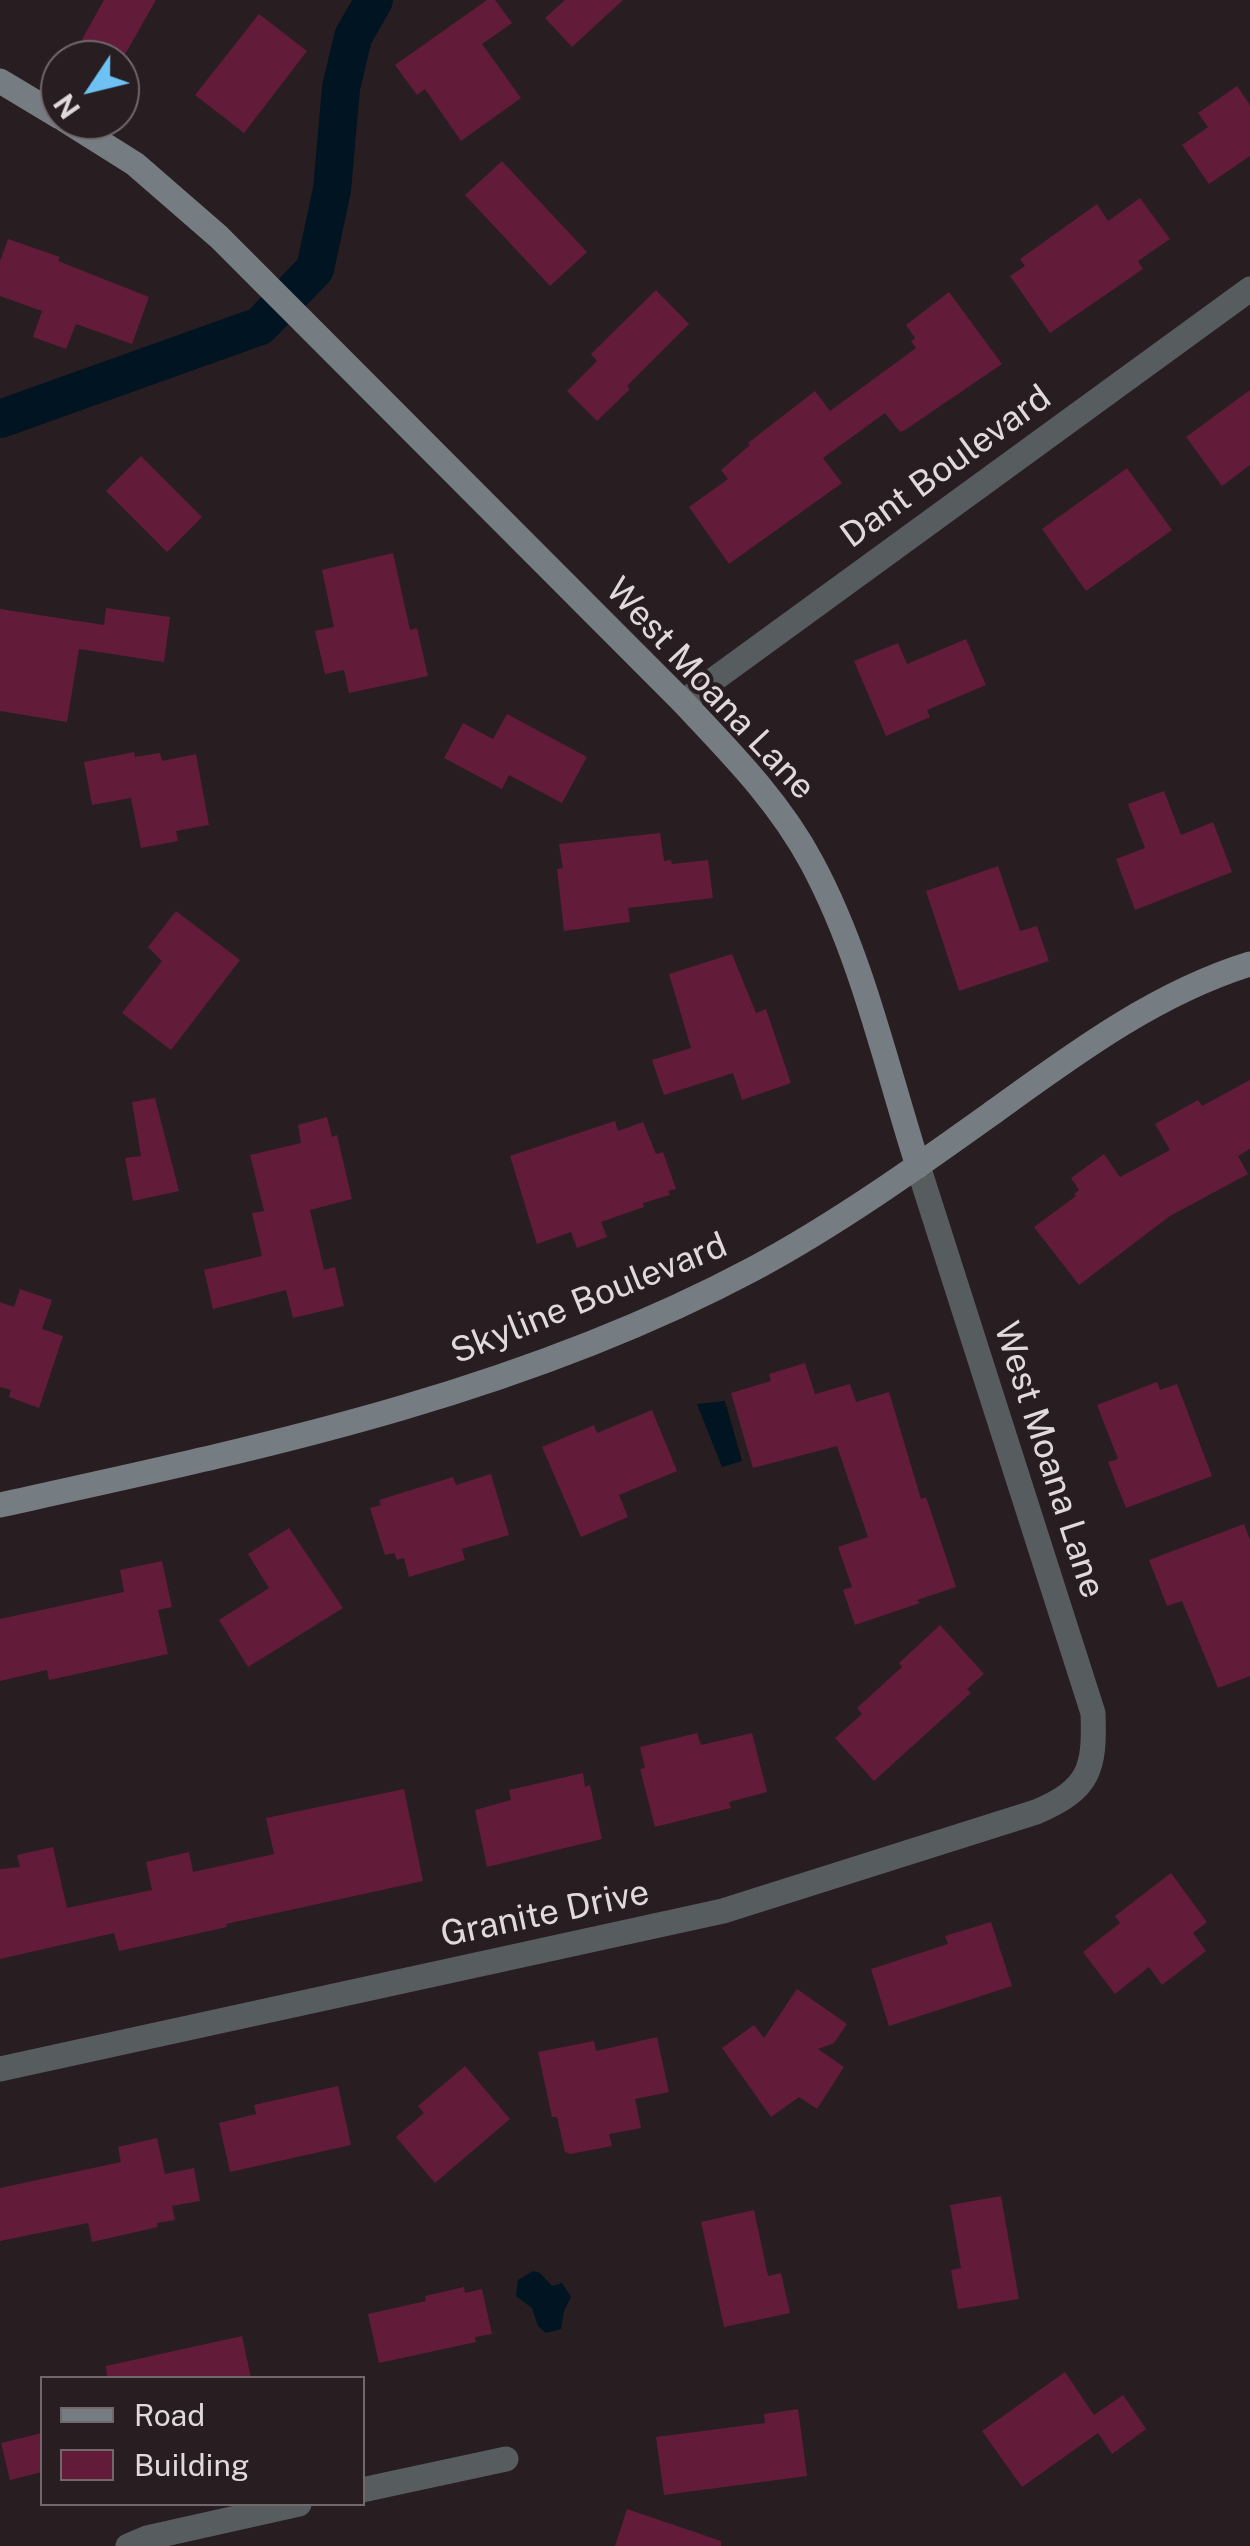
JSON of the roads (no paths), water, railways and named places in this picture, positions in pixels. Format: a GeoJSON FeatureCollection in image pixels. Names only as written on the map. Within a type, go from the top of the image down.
{"type":"FeatureCollection","features":[{"type":"Feature","properties":{"kind":"street","name":"West Moana Lane"},"geometry":{"type":"LineString","coordinates":[[0,81],[40,105]]}},
{"type":"Feature","properties":{"kind":"street","name":"West Moana Lane"},"geometry":{"type":"LineString","coordinates":[[97,140],[135,164],[219,237],[682,702],[756,780],[811,861],[832,902],[868,1003],[1093,1713],[1094,1748],[1086,1778]]}},
{"type":"Feature","properties":{"kind":"street","name":"Dant Boulevard"},"geometry":{"type":"LineString","coordinates":[[682,702],[1250,289]]}},
{"type":"Feature","properties":{"kind":"street","name":"Skyline Boulevard"},"geometry":{"type":"LineString","coordinates":[[0,1505],[236,1454],[348,1425],[527,1369],[678,1307],[832,1224],[1074,1055],[1149,1008],[1250,964]]}},
{"type":"Feature","properties":{"kind":"street","name":"Granite Drive"},"geometry":{"type":"LineString","coordinates":[[0,2069],[722,1911],[1036,1812],[1060,1802],[1086,1778]]}},
{"type":"Feature","properties":{"kind":"street"},"geometry":{"type":"LineString","coordinates":[[365,2489],[506,2458]]}},
{"type":"Feature","properties":{"kind":"street"},"geometry":{"type":"LineString","coordinates":[[128,2546],[162,2534],[290,2506]]}},
{"type":"Feature","properties":{"kind":"water"},"geometry":{"type":"Polygon","coordinates":[[[725,1401],[742,1461],[722,1467],[697,1404],[725,1401]]]}},
{"type":"Feature","properties":{"kind":"water"},"geometry":{"type":"Polygon","coordinates":[[[533,2271],[552,2286],[562,2283],[571,2297],[561,2329],[546,2333],[538,2326],[532,2308],[516,2296],[518,2280],[533,2271]]]}},
{"type":"Feature","properties":{"kind":"waterway"},"geometry":{"type":"LineString","coordinates":[[0,419],[260,326],[315,269],[332,190],[341,88],[353,37],[374,0]]}}]}
